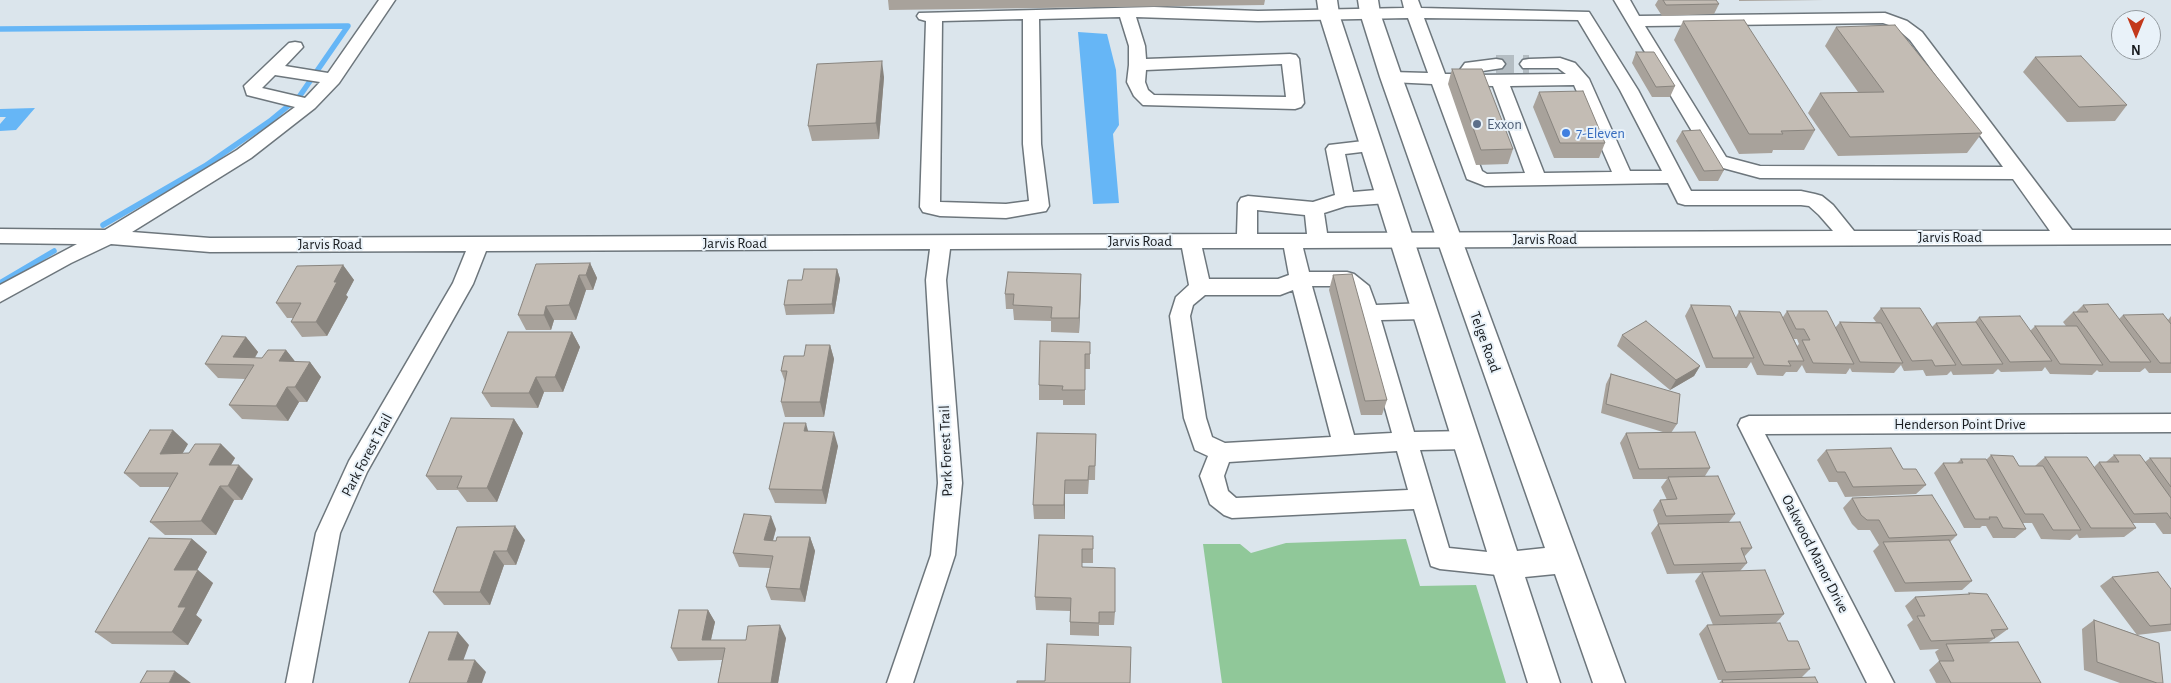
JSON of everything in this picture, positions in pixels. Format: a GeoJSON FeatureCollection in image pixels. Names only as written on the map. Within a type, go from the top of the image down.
{"type":"FeatureCollection","features":[{"type":"Feature","properties":{"kind":"main road"},"geometry":{"type":"LineString","coordinates":[[1328,7],[1544,683]]}},
{"type":"Feature","properties":{"kind":"main road","name":"Telge Road"},"geometry":{"type":"LineString","coordinates":[[1369,7],[1391,77],[1448,239],[1609,683]]}},
{"type":"Feature","properties":{"kind":"main road"},"geometry":{"type":"LineString","coordinates":[[1507,564],[1564,560]]}},
{"type":"Feature","properties":{"kind":"street","name":"Jarvis Road"},"geometry":{"type":"LineString","coordinates":[[0,294],[64,258],[109,237],[244,154],[281,127],[309,104],[333,79],[387,0]]}},
{"type":"Feature","properties":{"kind":"street"},"geometry":{"type":"LineString","coordinates":[[1622,0],[1719,161],[1760,172],[2018,173]]}},
{"type":"Feature","properties":{"kind":"street"},"geometry":{"type":"LineString","coordinates":[[1412,6],[1439,78],[1449,97],[1474,175],[1485,180],[1674,177]]}},
{"type":"Feature","properties":{"kind":"street"},"geometry":{"type":"LineString","coordinates":[[1031,14],[1032,144],[1039,206],[1006,211],[949,210],[930,207],[930,16],[1031,14],[1127,13],[1258,16],[1328,7],[1580,8],[1629,90],[1685,198],[1784,196],[1815,201],[1826,210],[1848,238]]}},
{"type":"Feature","properties":{"kind":"street"},"geometry":{"type":"LineString","coordinates":[[1127,13],[1137,46],[1138,66],[1136,82],[1140,92],[1149,101],[1295,102],[1290,59],[1186,62],[1138,66]]}},
{"type":"Feature","properties":{"kind":"street"},"geometry":{"type":"LineString","coordinates":[[1634,21],[1885,18],[1901,24],[1916,36],[2066,237]]}},
{"type":"Feature","properties":{"kind":"street"},"geometry":{"type":"LineString","coordinates":[[295,47],[253,86],[253,91],[309,104]]}},
{"type":"Feature","properties":{"kind":"street"},"geometry":{"type":"LineString","coordinates":[[1529,64],[1560,63],[1569,67],[1580,80],[1624,178]]}},
{"type":"Feature","properties":{"kind":"street"},"geometry":{"type":"LineString","coordinates":[[271,69],[333,79]]}},
{"type":"Feature","properties":{"kind":"street"},"geometry":{"type":"LineString","coordinates":[[1391,77],[1580,80]]}},
{"type":"Feature","properties":{"kind":"street"},"geometry":{"type":"LineString","coordinates":[[1482,96],[1500,80]]}},
{"type":"Feature","properties":{"kind":"street"},"geometry":{"type":"LineString","coordinates":[[1500,80],[1504,115],[1518,151],[1537,180]]}},
{"type":"Feature","properties":{"kind":"street"},"geometry":{"type":"LineString","coordinates":[[1345,199],[1335,149],[1372,146]]}},
{"type":"Feature","properties":{"kind":"street"},"geometry":{"type":"LineString","coordinates":[[1247,240],[1248,204],[1314,209],[1345,199],[1388,196]]}},
{"type":"Feature","properties":{"kind":"street"},"geometry":{"type":"LineString","coordinates":[[1314,209],[1318,240]]}},
{"type":"Feature","properties":{"kind":"street"},"geometry":{"type":"LineString","coordinates":[[0,236],[109,237]]}},
{"type":"Feature","properties":{"kind":"street","name":"Jarvis Road"},"geometry":{"type":"LineString","coordinates":[[109,237],[210,245],[2171,237]]}},
{"type":"Feature","properties":{"kind":"street"},"geometry":{"type":"LineString","coordinates":[[1292,240],[1300,279],[1345,445]]}},
{"type":"Feature","properties":{"kind":"street"},"geometry":{"type":"LineString","coordinates":[[1191,241],[1200,288]]}},
{"type":"Feature","properties":{"kind":"street","name":"Park Forest Trail"},"geometry":{"type":"LineString","coordinates":[[900,683],[943,555],[950,483],[936,280],[941,242]]}},
{"type":"Feature","properties":{"kind":"street","name":"Park Forest Trail"},"geometry":{"type":"LineString","coordinates":[[299,683],[328,533],[357,468],[463,284],[479,244]]}},
{"type":"Feature","properties":{"kind":"street"},"geometry":{"type":"LineString","coordinates":[[1467,440],[1406,441],[1223,453],[1204,443],[1198,431],[1180,316],[1183,302],[1200,288],[1280,287],[1300,279],[1347,279],[1362,292],[1406,441],[1422,499],[1440,558],[1507,564]]}},
{"type":"Feature","properties":{"kind":"street"},"geometry":{"type":"LineString","coordinates":[[1368,313],[1425,311]]}},
{"type":"Feature","properties":{"kind":"street","name":"Henderson Point Drive"},"geometry":{"type":"LineString","coordinates":[[1749,425],[2171,423]]}},
{"type":"Feature","properties":{"kind":"street","name":"Oakwood Manor Drive"},"geometry":{"type":"LineString","coordinates":[[1749,425],[1881,683]]}},
{"type":"Feature","properties":{"kind":"street"},"geometry":{"type":"LineString","coordinates":[[1223,453],[1218,458],[1212,476],[1218,497],[1232,508],[1422,499]]}},
{"type":"Feature","properties":{"kind":"green space"},"geometry":{"type":"Polygon","coordinates":[[[1406,539],[1420,586],[1476,585],[1506,683],[1222,683],[1203,544],[1240,544],[1251,553],[1286,543],[1406,539]]]}},
{"type":"Feature","properties":{"kind":"water"},"geometry":{"type":"Polygon","coordinates":[[[1078,32],[1107,34],[1116,70],[1119,125],[1113,134],[1119,203],[1093,204],[1078,32]]]}},
{"type":"Feature","properties":{"kind":"water"},"geometry":{"type":"Polygon","coordinates":[[[35,108],[16,130],[0,131],[0,124],[6,117],[0,117],[0,109],[35,108]]]}},
{"type":"Feature","properties":{"kind":"building"},"geometry":{"type":"Polygon","coordinates":[[[1663,0],[1716,0],[1719,4],[1666,5],[1663,0]]]}},
{"type":"Feature","properties":{"kind":"building"},"geometry":{"type":"Polygon","coordinates":[[[1744,20],[1815,130],[1781,131],[1783,134],[1749,134],[1683,21],[1744,20]]]}},
{"type":"Feature","properties":{"kind":"building"},"geometry":{"type":"Polygon","coordinates":[[[1895,25],[1982,133],[1850,137],[1820,93],[1884,92],[1836,27],[1895,25]]]}},
{"type":"Feature","properties":{"kind":"building"},"geometry":{"type":"Polygon","coordinates":[[[1636,52],[1654,52],[1675,86],[1656,87],[1636,52]]]}},
{"type":"Feature","properties":{"kind":"building"},"geometry":{"type":"Polygon","coordinates":[[[2081,56],[2127,105],[2079,107],[2035,57],[2081,56]]]}},
{"type":"Feature","properties":{"kind":"building"},"geometry":{"type":"Polygon","coordinates":[[[882,61],[876,123],[808,126],[817,64],[882,61]]]}},
{"type":"Feature","properties":{"kind":"building"},"geometry":{"type":"Polygon","coordinates":[[[1452,69],[1482,69],[1513,149],[1481,150],[1452,69]]]}},
{"type":"Feature","properties":{"kind":"building"},"geometry":{"type":"Polygon","coordinates":[[[1583,91],[1605,143],[1560,143],[1539,92],[1583,91]]]}},
{"type":"Feature","properties":{"kind":"building"},"geometry":{"type":"Polygon","coordinates":[[[1700,130],[1724,170],[1704,171],[1682,131],[1700,130]]]}},
{"type":"Feature","properties":{"kind":"building"},"geometry":{"type":"Polygon","coordinates":[[[590,263],[586,275],[579,275],[569,305],[546,306],[544,315],[518,315],[536,264],[590,263]]]}},
{"type":"Feature","properties":{"kind":"building"},"geometry":{"type":"Polygon","coordinates":[[[343,265],[334,282],[337,282],[316,322],[291,322],[301,303],[276,303],[297,266],[343,265]]]}},
{"type":"Feature","properties":{"kind":"building"},"geometry":{"type":"Polygon","coordinates":[[[804,269],[837,269],[832,304],[784,305],[788,280],[802,280],[804,269]]]}},
{"type":"Feature","properties":{"kind":"building"},"geometry":{"type":"Polygon","coordinates":[[[1008,272],[1081,274],[1079,318],[1051,318],[1052,307],[1013,305],[1014,294],[1005,294],[1008,272]]]}},
{"type":"Feature","properties":{"kind":"building"},"geometry":{"type":"Polygon","coordinates":[[[1352,274],[1387,400],[1365,401],[1333,275],[1352,274]]]}},
{"type":"Feature","properties":{"kind":"building"},"geometry":{"type":"Polygon","coordinates":[[[2108,304],[2151,362],[2110,362],[2073,312],[2088,312],[2083,305],[2108,304]]]}},
{"type":"Feature","properties":{"kind":"building"},"geometry":{"type":"Polygon","coordinates":[[[1691,305],[1730,306],[1754,358],[1713,358],[1691,305]]]}},
{"type":"Feature","properties":{"kind":"building"},"geometry":{"type":"Polygon","coordinates":[[[1881,308],[1920,308],[1956,365],[1935,366],[1932,360],[1912,361],[1881,308]]]}},
{"type":"Feature","properties":{"kind":"building"},"geometry":{"type":"Polygon","coordinates":[[[1739,311],[1780,312],[1804,361],[1788,361],[1791,366],[1764,365],[1739,311]]]}},
{"type":"Feature","properties":{"kind":"building"},"geometry":{"type":"Polygon","coordinates":[[[1787,311],[1827,311],[1854,364],[1813,363],[1802,340],[1810,340],[1804,329],[1796,329],[1787,311]]]}},
{"type":"Feature","properties":{"kind":"building"},"geometry":{"type":"Polygon","coordinates":[[[2163,314],[2171,324],[2171,363],[2160,363],[2123,315],[2163,314]]]}},
{"type":"Feature","properties":{"kind":"building"},"geometry":{"type":"Polygon","coordinates":[[[2020,316],[2052,361],[2010,362],[1979,317],[2020,316]]]}},
{"type":"Feature","properties":{"kind":"building"},"geometry":{"type":"Polygon","coordinates":[[[1646,321],[1700,366],[1676,380],[1622,335],[1646,321]]]}},
{"type":"Feature","properties":{"kind":"building"},"geometry":{"type":"Polygon","coordinates":[[[1840,322],[1881,323],[1903,363],[1860,362],[1840,322]]]}},
{"type":"Feature","properties":{"kind":"building"},"geometry":{"type":"Polygon","coordinates":[[[1976,322],[2003,364],[1962,365],[1936,323],[1976,322]]]}},
{"type":"Feature","properties":{"kind":"building"},"geometry":{"type":"Polygon","coordinates":[[[2035,326],[2077,326],[2103,365],[2060,364],[2035,326]]]}},
{"type":"Feature","properties":{"kind":"building"},"geometry":{"type":"Polygon","coordinates":[[[508,332],[572,332],[555,377],[536,377],[529,393],[482,393],[508,332]]]}},
{"type":"Feature","properties":{"kind":"building"},"geometry":{"type":"Polygon","coordinates":[[[222,336],[246,337],[233,357],[262,358],[268,350],[286,350],[279,361],[310,362],[295,387],[287,387],[276,406],[229,405],[254,365],[205,364],[222,336]]]}},
{"type":"Feature","properties":{"kind":"building"},"geometry":{"type":"Polygon","coordinates":[[[1040,341],[1090,342],[1090,354],[1085,354],[1085,390],[1062,390],[1063,386],[1039,385],[1040,341]]]}},
{"type":"Feature","properties":{"kind":"building"},"geometry":{"type":"Polygon","coordinates":[[[806,345],[830,345],[820,402],[781,402],[787,371],[781,371],[784,356],[804,356],[806,345]]]}},
{"type":"Feature","properties":{"kind":"building"},"geometry":{"type":"Polygon","coordinates":[[[1611,374],[1680,394],[1677,424],[1606,404],[1611,374]]]}},
{"type":"Feature","properties":{"kind":"building"},"geometry":{"type":"Polygon","coordinates":[[[451,418],[514,419],[487,488],[457,488],[462,476],[426,476],[451,418]]]}},
{"type":"Feature","properties":{"kind":"building"},"geometry":{"type":"Polygon","coordinates":[[[784,423],[806,423],[804,431],[834,432],[822,490],[769,489],[784,423]]]}},
{"type":"Feature","properties":{"kind":"building"},"geometry":{"type":"Polygon","coordinates":[[[150,430],[173,430],[160,454],[189,453],[195,444],[221,444],[209,465],[239,465],[228,486],[220,486],[201,521],[150,522],[178,473],[124,473],[150,430]]]}},
{"type":"Feature","properties":{"kind":"building"},"geometry":{"type":"Polygon","coordinates":[[[1695,432],[1710,468],[1639,469],[1626,433],[1695,432]]]}},
{"type":"Feature","properties":{"kind":"building"},"geometry":{"type":"Polygon","coordinates":[[[1037,433],[1096,434],[1095,466],[1089,466],[1088,480],[1065,480],[1064,505],[1033,505],[1037,433]]]}},
{"type":"Feature","properties":{"kind":"building"},"geometry":{"type":"Polygon","coordinates":[[[1891,448],[1903,469],[1916,469],[1926,485],[1853,487],[1845,472],[1837,472],[1826,450],[1891,448]]]}},
{"type":"Feature","properties":{"kind":"building"},"geometry":{"type":"Polygon","coordinates":[[[1991,455],[2013,456],[2019,466],[2043,466],[2081,530],[2053,530],[2043,514],[2025,514],[1991,455]]]}},
{"type":"Feature","properties":{"kind":"building"},"geometry":{"type":"Polygon","coordinates":[[[2114,455],[2140,455],[2171,498],[2171,519],[2167,513],[2134,514],[2099,462],[2119,462],[2114,455]]]}},
{"type":"Feature","properties":{"kind":"building"},"geometry":{"type":"Polygon","coordinates":[[[2045,457],[2087,457],[2136,528],[2091,528],[2045,457]]]}},
{"type":"Feature","properties":{"kind":"building"},"geometry":{"type":"Polygon","coordinates":[[[2150,458],[2171,458],[2171,487],[2150,458]]]}},
{"type":"Feature","properties":{"kind":"building"},"geometry":{"type":"Polygon","coordinates":[[[1961,459],[1986,459],[2026,529],[2003,528],[1997,517],[1975,519],[1943,463],[1963,463],[1961,459]]]}},
{"type":"Feature","properties":{"kind":"building"},"geometry":{"type":"Polygon","coordinates":[[[1718,476],[1735,514],[1666,516],[1660,500],[1677,499],[1668,477],[1718,476]]]}},
{"type":"Feature","properties":{"kind":"building"},"geometry":{"type":"Polygon","coordinates":[[[1932,495],[1957,535],[1889,538],[1879,520],[1867,520],[1861,515],[1852,498],[1932,495]]]}},
{"type":"Feature","properties":{"kind":"building"},"geometry":{"type":"Polygon","coordinates":[[[744,514],[771,516],[764,540],[776,541],[777,537],[810,537],[800,589],[766,587],[773,556],[733,553],[744,514]]]}},
{"type":"Feature","properties":{"kind":"building"},"geometry":{"type":"Polygon","coordinates":[[[1740,522],[1752,548],[1741,548],[1747,563],[1674,565],[1658,524],[1740,522]]]}},
{"type":"Feature","properties":{"kind":"building"},"geometry":{"type":"Polygon","coordinates":[[[515,526],[507,551],[494,551],[480,592],[433,592],[457,527],[515,526]]]}},
{"type":"Feature","properties":{"kind":"building"},"geometry":{"type":"Polygon","coordinates":[[[1039,535],[1093,536],[1093,549],[1082,549],[1082,567],[1115,568],[1115,612],[1099,612],[1099,623],[1070,622],[1071,598],[1035,597],[1039,535]]]}},
{"type":"Feature","properties":{"kind":"building"},"geometry":{"type":"Polygon","coordinates":[[[149,538],[192,539],[174,570],[198,570],[178,607],[186,607],[172,632],[95,632],[149,538]]]}},
{"type":"Feature","properties":{"kind":"building"},"geometry":{"type":"Polygon","coordinates":[[[1949,540],[1972,581],[1905,583],[1883,542],[1949,540]]]}},
{"type":"Feature","properties":{"kind":"building"},"geometry":{"type":"Polygon","coordinates":[[[1765,570],[1784,614],[1720,616],[1702,572],[1765,570]]]}},
{"type":"Feature","properties":{"kind":"building"},"geometry":{"type":"Polygon","coordinates":[[[2158,572],[2171,589],[2171,624],[2150,626],[2112,577],[2158,572]]]}},
{"type":"Feature","properties":{"kind":"building"},"geometry":{"type":"Polygon","coordinates":[[[1969,593],[1987,594],[2008,629],[1991,630],[1995,638],[1931,641],[1917,616],[1925,616],[1915,597],[1969,593]]]}},
{"type":"Feature","properties":{"kind":"building"},"geometry":{"type":"Polygon","coordinates":[[[679,610],[708,610],[702,640],[746,640],[748,626],[780,625],[771,683],[718,683],[725,648],[671,648],[679,610]]]}},
{"type":"Feature","properties":{"kind":"building"},"geometry":{"type":"Polygon","coordinates":[[[2094,620],[2159,643],[2163,683],[2157,683],[2097,662],[2094,620]]]}},
{"type":"Feature","properties":{"kind":"building"},"geometry":{"type":"Polygon","coordinates":[[[1780,623],[1788,641],[1798,641],[1810,669],[1726,672],[1707,625],[1780,623]]]}},
{"type":"Feature","properties":{"kind":"building"},"geometry":{"type":"Polygon","coordinates":[[[429,632],[458,632],[448,660],[475,660],[467,683],[409,683],[429,632]]]}},
{"type":"Feature","properties":{"kind":"building"},"geometry":{"type":"Polygon","coordinates":[[[2018,642],[2041,683],[1951,683],[1939,661],[1954,661],[1946,644],[2018,642]]]}},
{"type":"Feature","properties":{"kind":"building"},"geometry":{"type":"Polygon","coordinates":[[[1047,644],[1131,647],[1130,683],[1017,683],[1017,681],[1045,681],[1047,644]]]}},
{"type":"Feature","properties":{"kind":"building"},"geometry":{"type":"Polygon","coordinates":[[[147,671],[175,671],[169,683],[140,683],[147,671]]]}},
{"type":"Feature","properties":{"kind":"building"},"geometry":{"type":"Polygon","coordinates":[[[1815,677],[1818,683],[1723,683],[1722,680],[1815,677]]]}},
{"type":"Feature","properties":{"kind":"waterway"},"geometry":{"type":"LineString","coordinates":[[0,29],[348,26],[299,97],[270,121],[205,166],[103,225]]}},
{"type":"Feature","properties":{"kind":"waterway"},"geometry":{"type":"LineString","coordinates":[[0,283],[54,251]]}},
{"type":"Feature","properties":{"kind":"tunnel"},"geometry":{"type":"LineString","coordinates":[[1496,64],[1529,64]]}},
{"type":"Feature","properties":{"kind":"place","name":"Exxon"},"geometry":{"type":"Point","coordinates":[1477,124]}},
{"type":"Feature","properties":{"kind":"place","name":"7-Eleven"},"geometry":{"type":"Point","coordinates":[1566,133]}}]}
